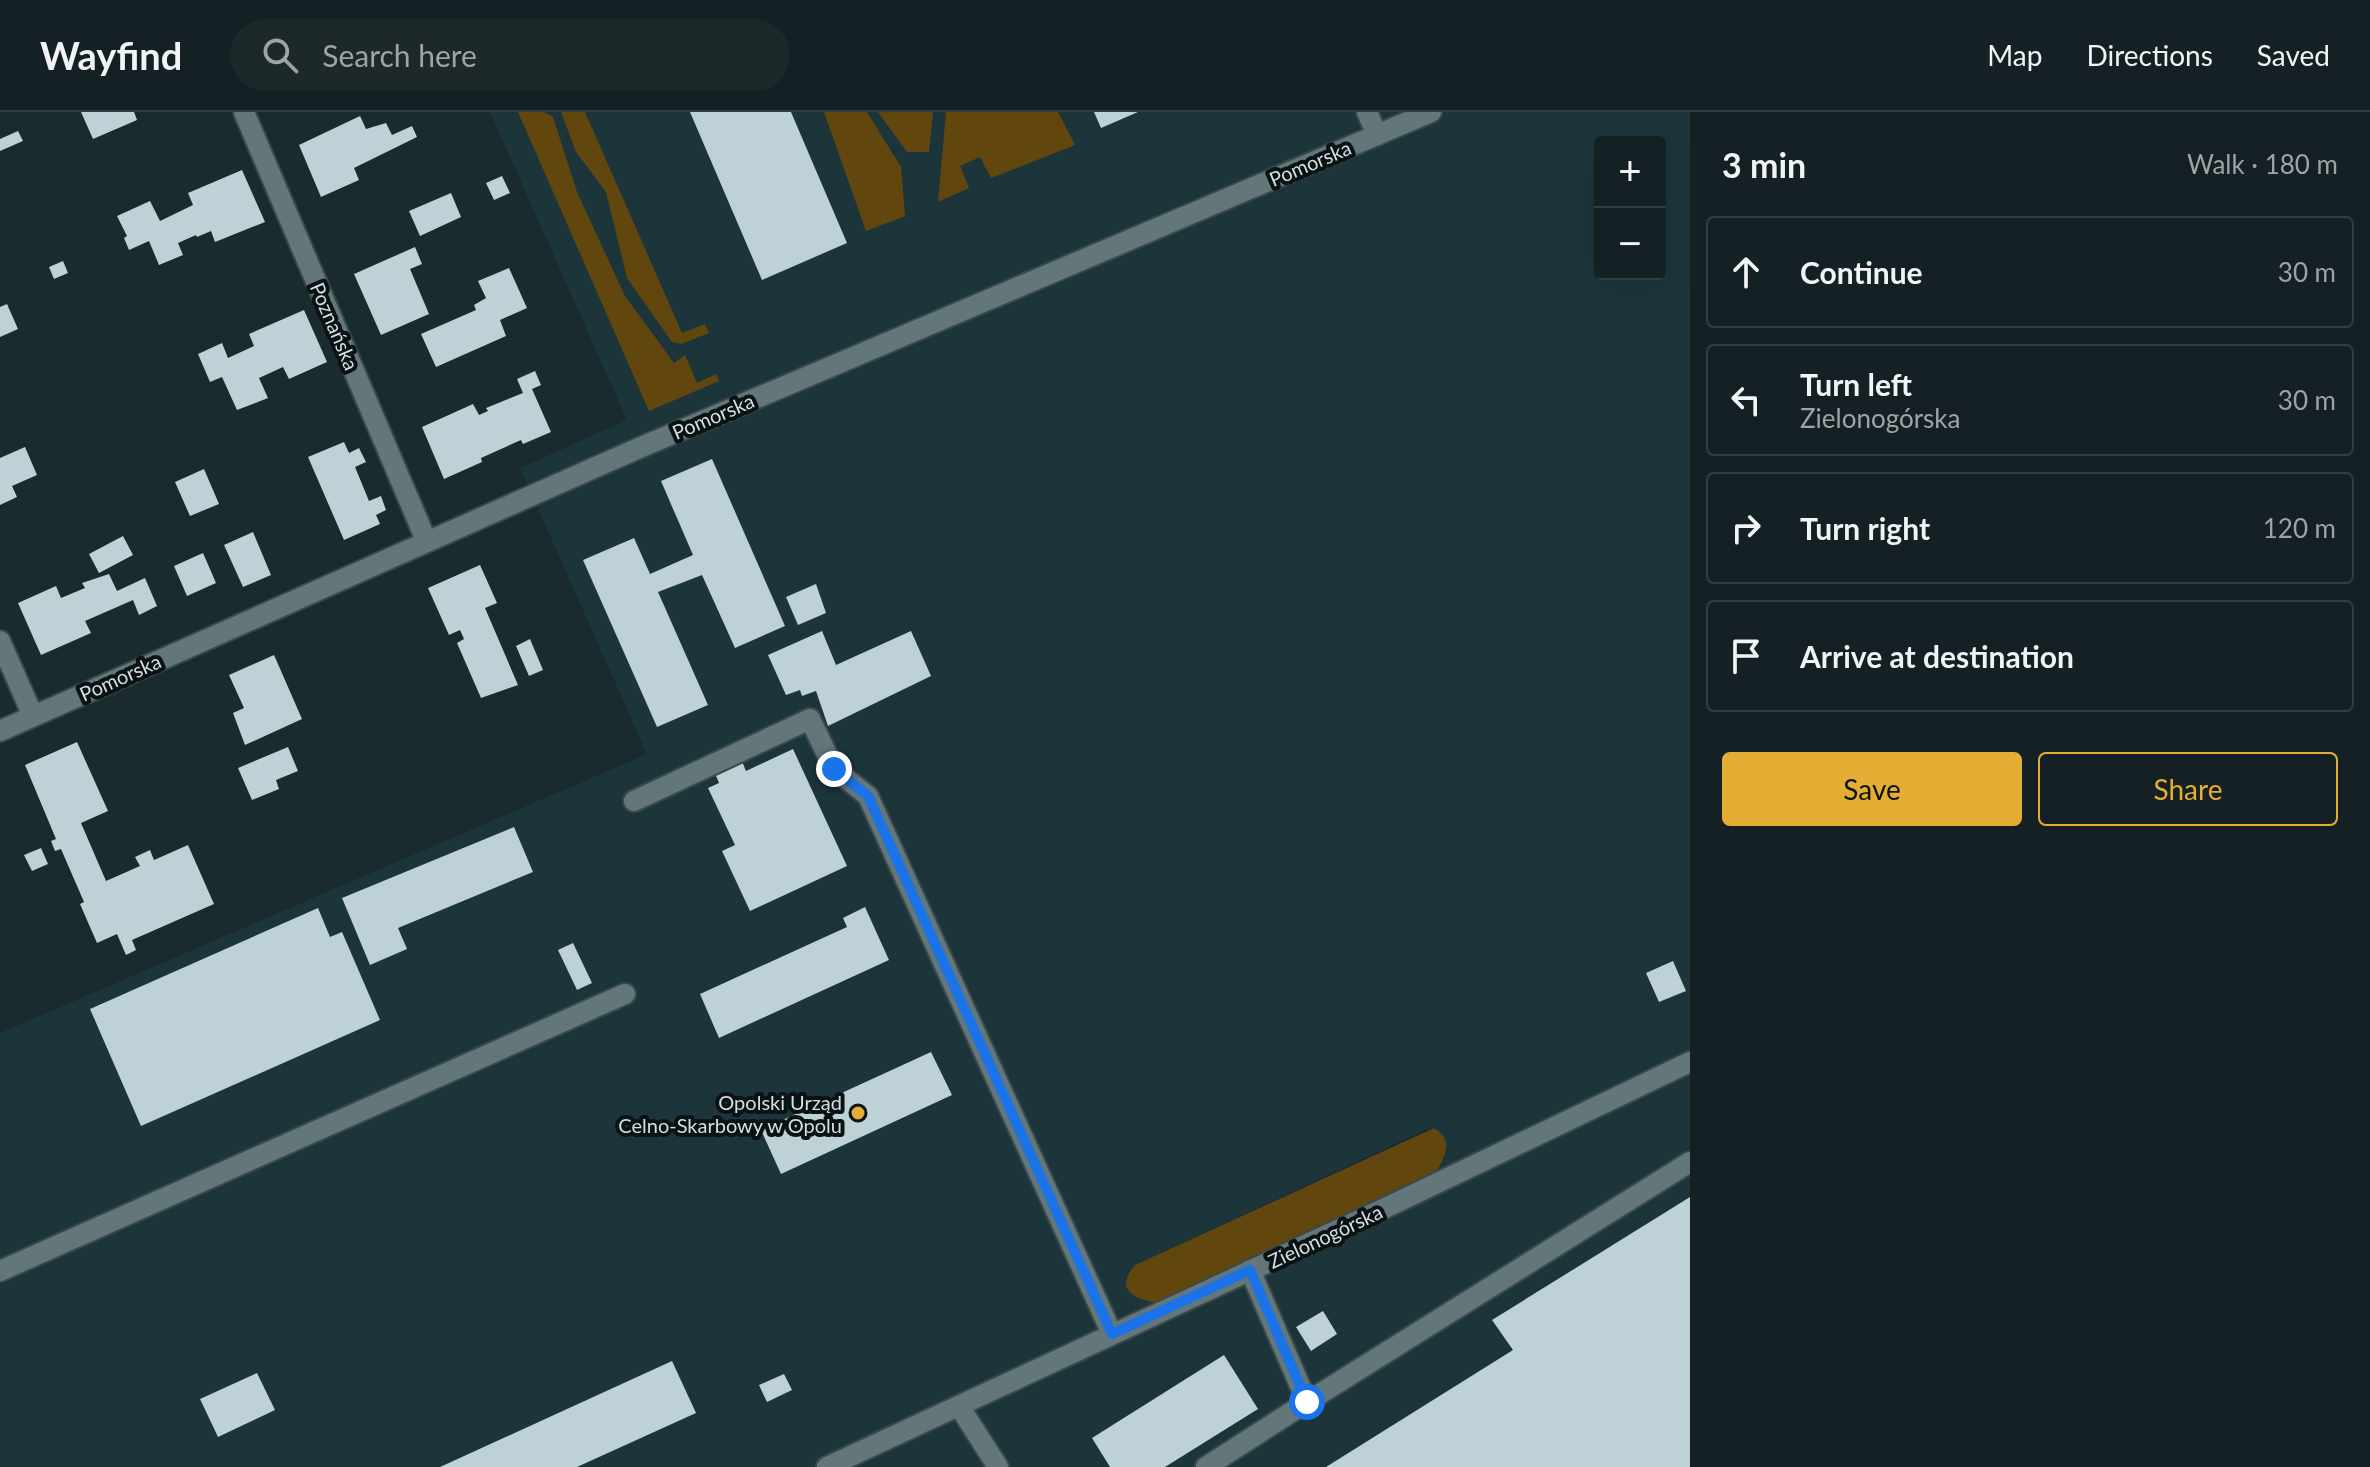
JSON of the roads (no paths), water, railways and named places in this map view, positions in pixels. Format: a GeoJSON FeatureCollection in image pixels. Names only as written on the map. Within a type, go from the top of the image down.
{"type":"FeatureCollection","features":[{"type":"Feature","properties":{"kind":"street","name":"Poznańska"},"geometry":{"type":"LineString","coordinates":[[244,112],[426,540]]}},
{"type":"Feature","properties":{"kind":"street"},"geometry":{"type":"LineString","coordinates":[[1367,112],[1377,135]]}},
{"type":"Feature","properties":{"kind":"street","name":"Pomorska"},"geometry":{"type":"LineString","coordinates":[[0,731],[426,540],[1431,112]]}},
{"type":"Feature","properties":{"kind":"street"},"geometry":{"type":"LineString","coordinates":[[0,641],[33,716]]}},
{"type":"Feature","properties":{"kind":"street"},"geometry":{"type":"LineString","coordinates":[[634,801],[810,719],[834,769],[868,796],[1112,1334]]}},
{"type":"Feature","properties":{"kind":"street"},"geometry":{"type":"LineString","coordinates":[[0,1271],[625,994]]}},
{"type":"Feature","properties":{"kind":"street","name":"Zielonogórska"},"geometry":{"type":"LineString","coordinates":[[827,1467],[1690,1062]]}},
{"type":"Feature","properties":{"kind":"street"},"geometry":{"type":"LineString","coordinates":[[1206,1467],[1690,1162]]}},
{"type":"Feature","properties":{"kind":"street"},"geometry":{"type":"LineString","coordinates":[[1250,1270],[1307,1402]]}},
{"type":"Feature","properties":{"kind":"street"},"geometry":{"type":"LineString","coordinates":[[959,1406],[998,1467]]}},
{"type":"Feature","properties":{"kind":"place","name":"Opolski Urząd Celno-Skarbowy w Opolu"},"geometry":{"type":"Point","coordinates":[858,1113]}}]}
